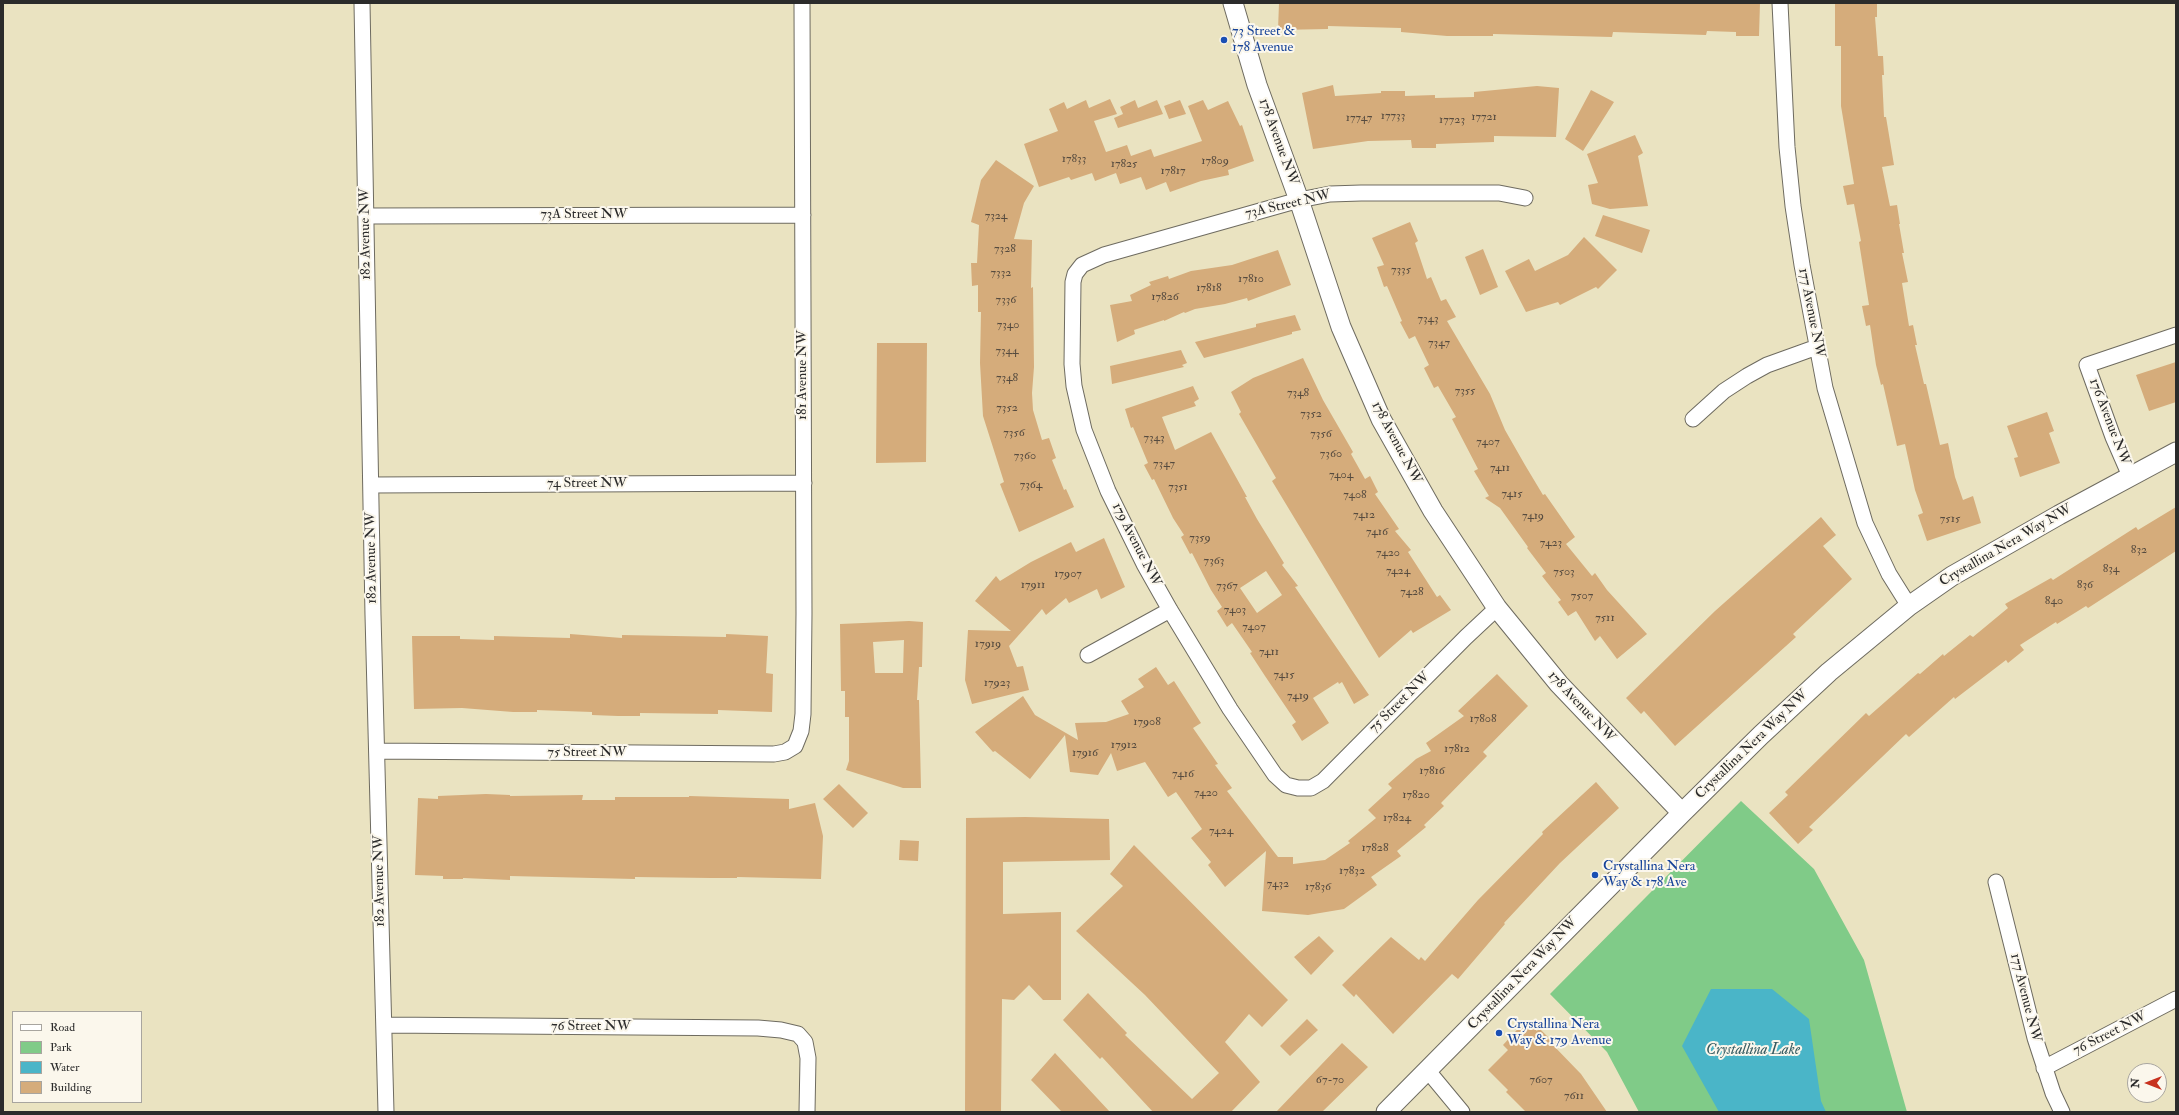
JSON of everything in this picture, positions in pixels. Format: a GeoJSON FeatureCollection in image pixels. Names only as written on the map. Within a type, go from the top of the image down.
{"type":"FeatureCollection","features":[{"type":"Feature","properties":{"kind":"street","name":"182 Avenue NW"},"geometry":{"type":"LineString","coordinates":[[362,3],[370,485],[386,1112]]}},
{"type":"Feature","properties":{"kind":"street","name":"181 Avenue NW"},"geometry":{"type":"LineString","coordinates":[[795,746],[801,730],[803,714],[804,483],[802,3]]}},
{"type":"Feature","properties":{"kind":"street","name":"178 Avenue NW"},"geometry":{"type":"LineString","coordinates":[[1233,3],[1257,85],[1299,200],[1341,327],[1381,419],[1433,511],[1497,608],[1559,684],[1682,812]]}},
{"type":"Feature","properties":{"kind":"street","name":"177 Avenue NW"},"geometry":{"type":"LineString","coordinates":[[1780,3],[1787,147],[1793,206],[1825,388],[1865,523],[1879,556],[1909,606]]}},
{"type":"Feature","properties":{"kind":"street","name":"73A Street NW"},"geometry":{"type":"LineString","coordinates":[[1082,264],[1104,255],[1299,200],[1330,194],[1499,193],[1525,198]]}},
{"type":"Feature","properties":{"kind":"street","name":"73A Street NW"},"geometry":{"type":"LineString","coordinates":[[366,216],[802,215]]}},
{"type":"Feature","properties":{"kind":"street","name":"179 Avenue NW"},"geometry":{"type":"LineString","coordinates":[[1082,264],[1075,274],[1073,282],[1072,364],[1074,386],[1084,430],[1108,491],[1144,564],[1230,709],[1265,761],[1286,785],[1298,788]]}},
{"type":"Feature","properties":{"kind":"street","name":"176 Avenue NW"},"geometry":{"type":"LineString","coordinates":[[2130,476],[2113,437],[2087,365],[2176,335]]}},
{"type":"Feature","properties":{"kind":"street"},"geometry":{"type":"LineString","coordinates":[[1693,419],[1724,391],[1747,376],[1767,365],[1817,347]]}},
{"type":"Feature","properties":{"kind":"street","name":"Crystallina Nera Way NW"},"geometry":{"type":"LineString","coordinates":[[1386,1112],[1682,812],[1761,735],[1829,672],[1909,606],[1952,576],[2130,476],[2176,452]]}},
{"type":"Feature","properties":{"kind":"street","name":"74 Street NW"},"geometry":{"type":"LineString","coordinates":[[370,485],[804,483]]}},
{"type":"Feature","properties":{"kind":"street","name":"75 Street NW"},"geometry":{"type":"LineString","coordinates":[[1298,788],[1311,788],[1323,781],[1466,637],[1497,608]]}},
{"type":"Feature","properties":{"kind":"street"},"geometry":{"type":"LineString","coordinates":[[1088,655],[1170,610]]}},
{"type":"Feature","properties":{"kind":"street","name":"75 Street NW"},"geometry":{"type":"LineString","coordinates":[[377,751],[774,754],[786,752],[795,746]]}},
{"type":"Feature","properties":{"kind":"street","name":"177 Avenue NW"},"geometry":{"type":"LineString","coordinates":[[1996,882],[2044,1068],[2062,1112]]}},
{"type":"Feature","properties":{"kind":"street","name":"76 Street NW"},"geometry":{"type":"LineString","coordinates":[[2044,1068],[2176,1000]]}},
{"type":"Feature","properties":{"kind":"street","name":"76 Street NW"},"geometry":{"type":"LineString","coordinates":[[384,1026],[758,1028],[798,1034],[805,1042],[808,1058],[807,1112]]}},
{"type":"Feature","properties":{"kind":"street"},"geometry":{"type":"LineString","coordinates":[[1428,1071],[1462,1112]]}},
{"type":"Feature","properties":{"kind":"green space"},"geometry":{"type":"Polygon","coordinates":[[[1741,801],[1814,869],[1864,960],[1907,1112],[1639,1112],[1607,1052],[1550,994],[1741,801]]]}},
{"type":"Feature","properties":{"kind":"water","name":"Crystallina Lake"},"geometry":{"type":"Polygon","coordinates":[[[1711,989],[1772,989],[1809,1019],[1821,1101],[1826,1112],[1719,1112],[1682,1046],[1711,989]]]}},
{"type":"Feature","properties":{"kind":"building"},"geometry":{"type":"Polygon","coordinates":[[[1279,3],[1760,3],[1759,36],[1736,36],[1736,32],[1707,31],[1706,35],[1613,32],[1612,37],[1493,34],[1493,36],[1447,36],[1401,32],[1401,28],[1328,26],[1328,29],[1278,30],[1279,3]]]}},
{"type":"Feature","properties":{"kind":"building"},"geometry":{"type":"Polygon","coordinates":[[[1835,3],[1877,3],[1877,17],[1875,17],[1878,56],[1883,56],[1884,75],[1882,75],[1884,117],[1886,117],[1894,165],[1882,167],[1890,206],[1897,205],[1904,253],[1902,253],[1908,282],[1902,283],[1909,326],[1913,325],[1917,345],[1915,345],[1924,384],[1926,384],[1940,445],[1948,443],[1955,477],[1963,500],[1973,496],[1981,523],[1927,541],[1918,515],[1923,513],[1915,490],[1905,444],[1897,446],[1883,384],[1881,385],[1876,365],[1870,325],[1866,326],[1862,306],[1869,305],[1859,242],[1861,241],[1854,204],[1847,205],[1843,186],[1854,184],[1841,106],[1841,46],[1835,46],[1835,3]]]}},
{"type":"Feature","properties":{"kind":"building"},"geometry":{"type":"Polygon","coordinates":[[[1333,85],[1335,96],[1381,93],[1381,91],[1405,91],[1405,96],[1435,95],[1435,98],[1474,97],[1474,92],[1537,86],[1559,88],[1556,137],[1494,136],[1494,142],[1436,144],[1436,148],[1412,148],[1411,140],[1368,141],[1313,149],[1302,93],[1333,85]]]}},
{"type":"Feature","properties":{"kind":"building"},"geometry":{"type":"Polygon","coordinates":[[[1591,90],[1614,102],[1583,151],[1565,139],[1591,90]]]}},
{"type":"Feature","properties":{"kind":"building"},"geometry":{"type":"Polygon","coordinates":[[[1110,99],[1117,114],[1094,121],[1106,152],[1127,145],[1131,156],[1151,149],[1154,157],[1202,141],[1188,106],[1203,100],[1208,110],[1228,101],[1240,126],[1242,125],[1254,161],[1228,170],[1229,175],[1201,181],[1170,192],[1166,182],[1146,190],[1141,177],[1120,184],[1116,173],[1095,181],[1092,173],[1071,180],[1069,177],[1039,187],[1024,144],[1058,131],[1049,109],[1064,102],[1067,109],[1086,100],[1089,108],[1110,99]]]}},
{"type":"Feature","properties":{"kind":"building"},"geometry":{"type":"Polygon","coordinates":[[[1135,100],[1138,108],[1157,100],[1163,114],[1118,128],[1114,118],[1123,114],[1120,107],[1135,100]]]}},
{"type":"Feature","properties":{"kind":"building"},"geometry":{"type":"Polygon","coordinates":[[[1180,100],[1186,114],[1169,119],[1164,106],[1180,100]]]}},
{"type":"Feature","properties":{"kind":"building"},"geometry":{"type":"Polygon","coordinates":[[[1635,135],[1643,153],[1638,156],[1648,206],[1610,209],[1592,204],[1588,185],[1598,183],[1587,154],[1635,135]]]}},
{"type":"Feature","properties":{"kind":"building"},"geometry":{"type":"Polygon","coordinates":[[[996,160],[1034,186],[1024,203],[1014,239],[1032,240],[1031,288],[1033,287],[1033,410],[1042,440],[1049,438],[1056,458],[1052,460],[1064,490],[1066,489],[1074,507],[1019,532],[1000,484],[1004,482],[983,416],[980,363],[981,312],[978,312],[978,285],[972,286],[971,263],[977,263],[979,225],[971,222],[981,180],[996,160]]]}},
{"type":"Feature","properties":{"kind":"building"},"geometry":{"type":"Polygon","coordinates":[[[1603,215],[1650,230],[1642,253],[1595,236],[1603,215]]]}},
{"type":"Feature","properties":{"kind":"building"},"geometry":{"type":"Polygon","coordinates":[[[1410,222],[1418,241],[1415,243],[1427,279],[1431,277],[1441,301],[1446,299],[1456,317],[1447,321],[1490,394],[1505,430],[1525,465],[1543,495],[1545,494],[1575,537],[1566,544],[1592,576],[1595,573],[1607,590],[1647,634],[1617,659],[1600,636],[1595,641],[1576,611],[1568,616],[1558,602],[1561,600],[1542,576],[1546,573],[1527,548],[1528,547],[1500,508],[1485,498],[1489,496],[1474,471],[1478,469],[1452,419],[1456,417],[1438,386],[1434,388],[1424,368],[1429,365],[1415,336],[1409,339],[1400,322],[1402,321],[1387,286],[1384,287],[1377,267],[1384,265],[1372,238],[1410,222]]]}},
{"type":"Feature","properties":{"kind":"building"},"geometry":{"type":"Polygon","coordinates":[[[1584,237],[1617,270],[1598,289],[1596,287],[1560,305],[1558,302],[1526,312],[1505,271],[1529,259],[1535,271],[1568,255],[1584,237]]]}},
{"type":"Feature","properties":{"kind":"building"},"geometry":{"type":"Polygon","coordinates":[[[1483,249],[1498,287],[1480,295],[1465,257],[1483,249]]]}},
{"type":"Feature","properties":{"kind":"building"},"geometry":{"type":"Polygon","coordinates":[[[1278,250],[1291,285],[1248,301],[1247,298],[1184,312],[1164,321],[1134,330],[1135,334],[1117,342],[1110,305],[1132,301],[1130,295],[1151,285],[1149,282],[1168,276],[1169,279],[1191,271],[1232,265],[1278,250]]]}},
{"type":"Feature","properties":{"kind":"building"},"geometry":{"type":"Polygon","coordinates":[[[1295,315],[1301,330],[1242,348],[1204,358],[1195,342],[1256,327],[1256,324],[1295,315]]]}},
{"type":"Feature","properties":{"kind":"building"},"geometry":{"type":"Polygon","coordinates":[[[877,343],[927,343],[926,462],[876,463],[877,343]]]}},
{"type":"Feature","properties":{"kind":"building"},"geometry":{"type":"Polygon","coordinates":[[[1181,350],[1187,363],[1182,365],[1184,367],[1112,384],[1110,366],[1181,350]]]}},
{"type":"Feature","properties":{"kind":"building"},"geometry":{"type":"Polygon","coordinates":[[[1303,358],[1323,400],[1353,452],[1351,454],[1365,479],[1370,476],[1378,492],[1375,494],[1399,529],[1395,531],[1411,550],[1408,552],[1437,597],[1440,595],[1451,610],[1413,633],[1411,630],[1379,658],[1272,481],[1276,478],[1239,414],[1241,412],[1231,392],[1253,378],[1303,358]]]}},
{"type":"Feature","properties":{"kind":"building"},"geometry":{"type":"Polygon","coordinates":[[[2176,362],[2176,402],[2149,411],[2136,375],[2176,362]]]}},
{"type":"Feature","properties":{"kind":"building"},"geometry":{"type":"Polygon","coordinates":[[[1193,386],[1199,399],[1194,402],[1196,406],[1162,417],[1175,450],[1211,432],[1247,497],[1245,497],[1257,519],[1284,563],[1282,565],[1298,586],[1295,587],[1369,695],[1354,704],[1342,682],[1339,684],[1338,682],[1313,698],[1329,723],[1302,741],[1292,725],[1296,722],[1250,653],[1252,652],[1232,623],[1227,627],[1217,611],[1222,607],[1211,590],[1192,553],[1190,554],[1181,537],[1184,535],[1173,518],[1154,479],[1152,480],[1144,465],[1148,463],[1133,427],[1131,428],[1125,409],[1193,386]],[[1266,571],[1240,588],[1257,613],[1282,595],[1266,571]]]}},
{"type":"Feature","properties":{"kind":"building"},"geometry":{"type":"Polygon","coordinates":[[[2047,412],[2054,431],[2049,433],[2060,463],[2020,477],[2014,458],[2018,457],[2007,426],[2047,412]]]}},
{"type":"Feature","properties":{"kind":"building"},"geometry":{"type":"Polygon","coordinates":[[[2176,507],[2176,551],[2088,608],[2086,606],[2057,624],[2056,622],[2020,645],[2024,650],[2008,663],[2006,660],[1955,699],[1954,697],[1909,737],[1906,734],[1809,827],[1813,830],[1798,844],[1769,813],[1788,795],[1785,792],[1866,713],[1869,716],[1918,673],[1920,674],[1943,654],[1944,656],[1970,635],[1973,637],[2008,608],[2005,604],[2051,578],[2053,580],[2136,527],[2138,530],[2176,507]]]}},
{"type":"Feature","properties":{"kind":"building"},"geometry":{"type":"Polygon","coordinates":[[[1821,517],[1836,535],[1823,546],[1852,579],[1793,634],[1796,637],[1675,746],[1644,711],[1641,714],[1626,698],[1715,611],[1821,517]]]}},
{"type":"Feature","properties":{"kind":"building"},"geometry":{"type":"Polygon","coordinates":[[[1104,538],[1125,587],[1101,599],[1097,589],[1069,603],[1066,598],[1046,615],[1042,609],[1009,646],[1017,667],[1023,666],[1029,690],[972,704],[965,680],[968,630],[1011,631],[975,601],[996,576],[1000,581],[1031,562],[1071,542],[1076,552],[1104,538]]]}},
{"type":"Feature","properties":{"kind":"building"},"geometry":{"type":"Polygon","coordinates":[[[909,621],[923,622],[922,667],[919,667],[917,700],[919,700],[921,788],[903,788],[846,770],[849,761],[849,717],[845,717],[845,691],[841,691],[840,624],[909,621]],[[904,640],[873,642],[875,673],[903,673],[904,640]]]}},
{"type":"Feature","properties":{"kind":"building"},"geometry":{"type":"Polygon","coordinates":[[[570,634],[622,638],[622,635],[726,637],[726,634],[768,636],[766,673],[773,674],[772,712],[718,710],[718,714],[640,713],[640,716],[618,716],[592,715],[592,712],[537,710],[537,712],[513,712],[462,708],[414,709],[412,636],[460,636],[460,639],[494,640],[494,636],[570,638],[570,634]]]}},
{"type":"Feature","properties":{"kind":"building"},"geometry":{"type":"Polygon","coordinates":[[[1156,667],[1168,685],[1174,681],[1201,723],[1193,728],[1218,764],[1215,765],[1232,788],[1227,791],[1278,857],[1293,857],[1293,864],[1325,860],[1350,843],[1348,841],[1376,818],[1368,810],[1392,788],[1388,784],[1416,759],[1431,751],[1426,743],[1464,716],[1458,711],[1497,674],[1528,706],[1483,752],[1487,756],[1441,803],[1444,806],[1424,825],[1426,827],[1397,851],[1401,856],[1371,877],[1377,885],[1344,909],[1308,915],[1262,911],[1266,851],[1225,887],[1208,865],[1211,862],[1191,838],[1202,829],[1176,792],[1168,797],[1145,762],[1117,771],[1111,753],[1098,775],[1070,772],[1065,735],[1030,779],[995,751],[993,752],[975,732],[1023,696],[1035,715],[1078,740],[1075,723],[1106,722],[1129,714],[1121,701],[1144,687],[1138,679],[1156,667]]]}},
{"type":"Feature","properties":{"kind":"building"},"geometry":{"type":"Polygon","coordinates":[[[1596,782],[1619,808],[1560,863],[1504,923],[1505,924],[1458,979],[1452,974],[1393,1034],[1356,994],[1354,997],[1342,985],[1391,937],[1419,960],[1421,957],[1425,961],[1478,900],[1543,834],[1542,832],[1596,782]]]}},
{"type":"Feature","properties":{"kind":"building"},"geometry":{"type":"Polygon","coordinates":[[[839,784],[868,813],[853,828],[823,799],[839,784]]]}},
{"type":"Feature","properties":{"kind":"building"},"geometry":{"type":"Polygon","coordinates":[[[486,794],[510,796],[583,795],[582,800],[615,800],[615,797],[689,796],[789,799],[789,809],[815,803],[823,836],[821,879],[635,877],[635,879],[510,876],[510,880],[463,878],[443,879],[443,876],[415,875],[418,798],[438,799],[438,796],[486,794]]]}},
{"type":"Feature","properties":{"kind":"building"},"geometry":{"type":"Polygon","coordinates":[[[1025,817],[1109,819],[1110,860],[1003,862],[1003,914],[1061,912],[1061,1000],[1043,1000],[1029,985],[1014,1000],[1002,999],[1001,1112],[965,1112],[966,818],[1025,817]]]}},
{"type":"Feature","properties":{"kind":"building"},"geometry":{"type":"Polygon","coordinates":[[[900,840],[919,841],[918,861],[899,860],[900,840]]]}},
{"type":"Feature","properties":{"kind":"building"},"geometry":{"type":"Polygon","coordinates":[[[1134,845],[1288,1000],[1262,1027],[1249,1014],[1225,1042],[1260,1082],[1231,1112],[1153,1112],[1102,1057],[1100,1059],[1063,1020],[1088,993],[1127,1033],[1125,1035],[1192,1099],[1219,1073],[1145,995],[1076,931],[1123,886],[1110,874],[1134,845]]]}},
{"type":"Feature","properties":{"kind":"building"},"geometry":{"type":"Polygon","coordinates":[[[1319,936],[1334,951],[1311,975],[1294,957],[1319,936]]]}},
{"type":"Feature","properties":{"kind":"building"},"geometry":{"type":"Polygon","coordinates":[[[1307,1019],[1318,1030],[1290,1056],[1280,1046],[1307,1019]]]}},
{"type":"Feature","properties":{"kind":"building"},"geometry":{"type":"Polygon","coordinates":[[[1526,1020],[1537,1031],[1539,1028],[1551,1040],[1550,1042],[1581,1074],[1607,1112],[1526,1112],[1506,1092],[1508,1090],[1488,1070],[1508,1050],[1503,1045],[1526,1020]]]}},
{"type":"Feature","properties":{"kind":"building"},"geometry":{"type":"Polygon","coordinates":[[[1342,1043],[1368,1067],[1322,1112],[1276,1112],[1342,1043]]]}},
{"type":"Feature","properties":{"kind":"building"},"geometry":{"type":"Polygon","coordinates":[[[1055,1053],[1110,1112],[1062,1112],[1031,1080],[1055,1053]]]}},
{"type":"Feature","properties":{"kind":"place","name":"73 Street & 178 Avenue"},"geometry":{"type":"Point","coordinates":[1224,40]}},
{"type":"Feature","properties":{"kind":"place","name":"Crystallina Nera Way & 178 Ave"},"geometry":{"type":"Point","coordinates":[1595,875]}},
{"type":"Feature","properties":{"kind":"place","name":"Crystallina Nera Way & 179 Avenue"},"geometry":{"type":"Point","coordinates":[1499,1033]}}]}
